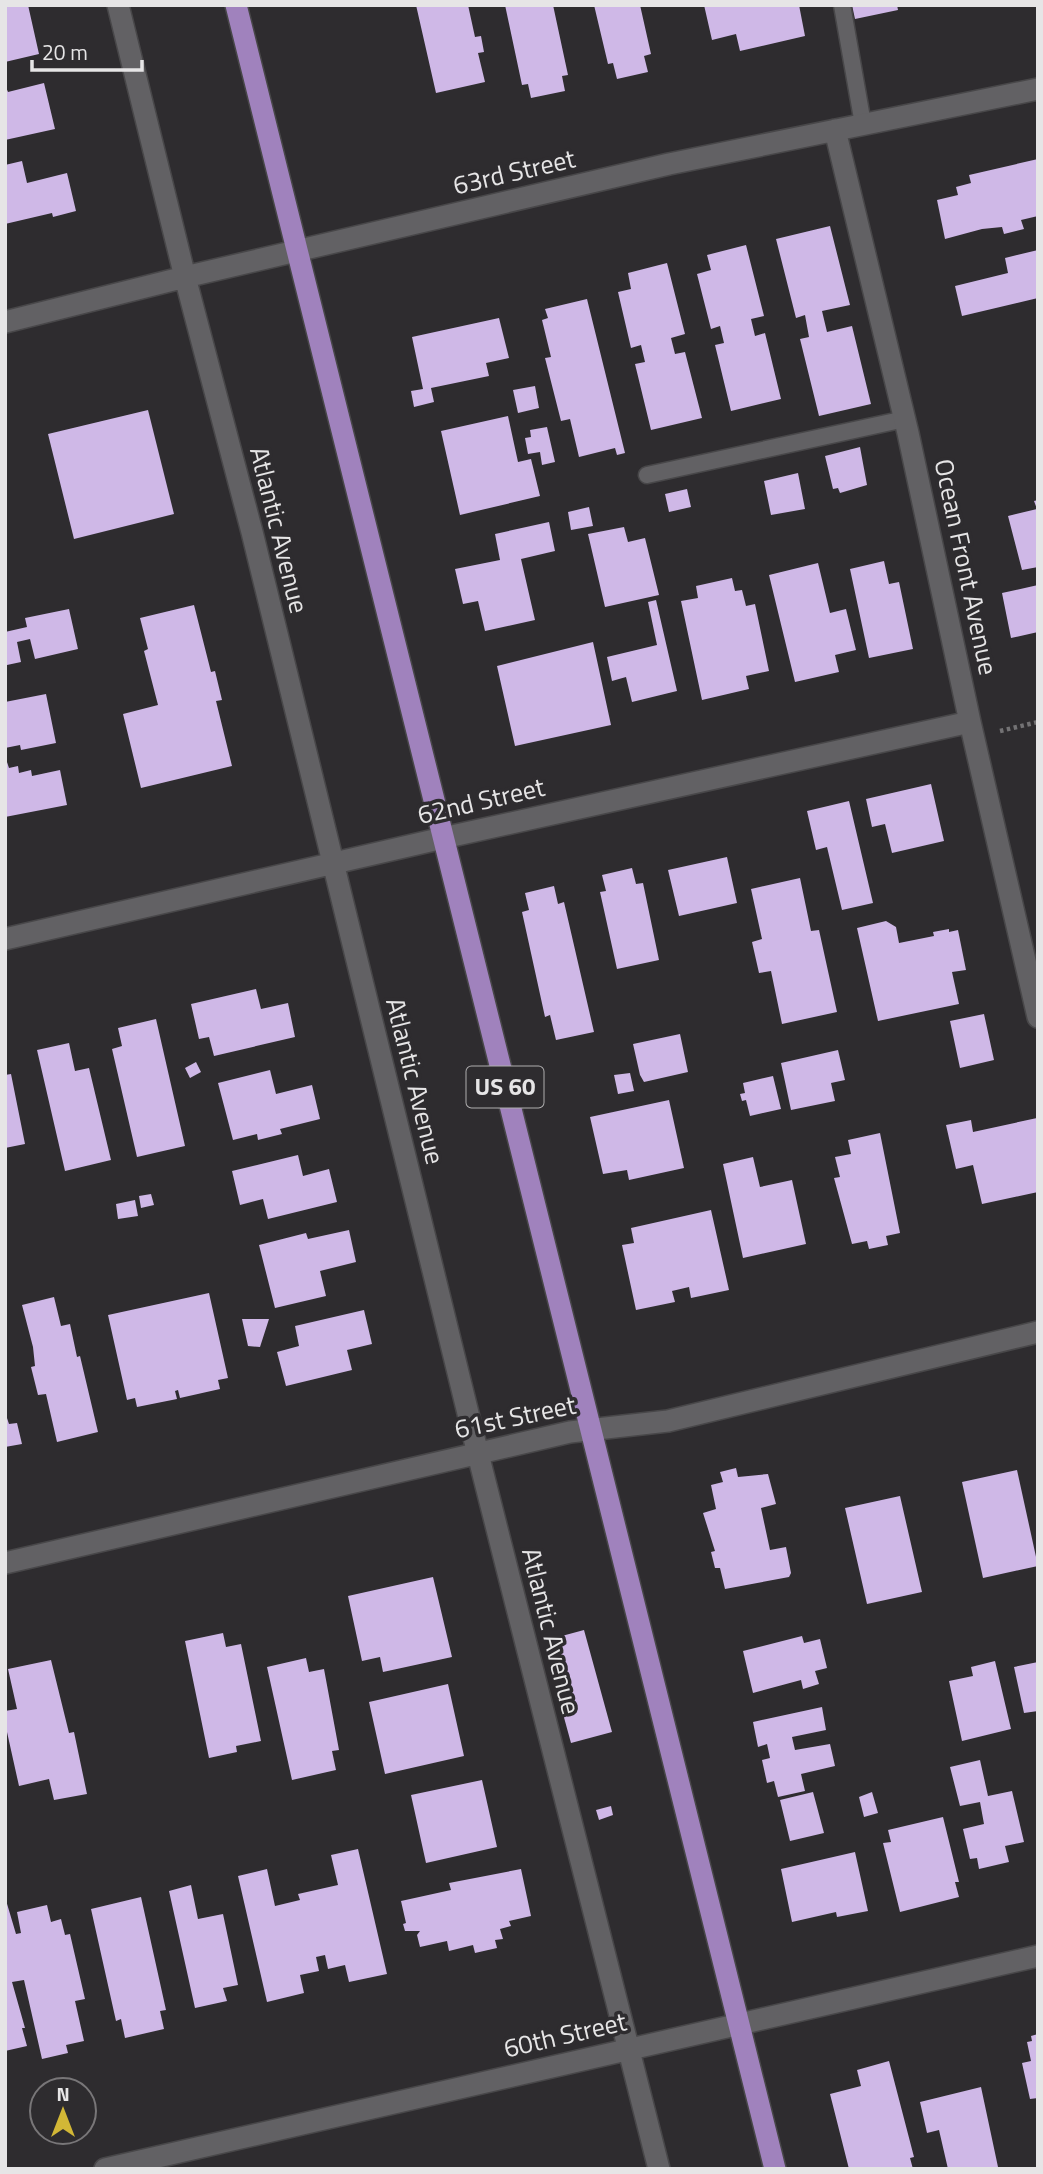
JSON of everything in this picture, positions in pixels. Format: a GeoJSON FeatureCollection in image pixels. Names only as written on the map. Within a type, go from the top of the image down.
{"type":"FeatureCollection","features":[{"type":"Feature","properties":{"kind":"highway","name":"US 60"},"geometry":{"type":"LineString","coordinates":[[236,5],[775,2169]]}},
{"type":"Feature","properties":{"kind":"street","name":"Atlantic Avenue"},"geometry":{"type":"LineString","coordinates":[[118,5],[252,532],[478,1454],[659,2169]]}},
{"type":"Feature","properties":{"kind":"street","name":"63rd Street"},"geometry":{"type":"LineString","coordinates":[[5,322],[656,167],[1038,89]]}},
{"type":"Feature","properties":{"kind":"street","name":"Ocean Front Avenue"},"geometry":{"type":"LineString","coordinates":[[835,130],[905,419],[1038,1017]]}},
{"type":"Feature","properties":{"kind":"street","name":"62nd Street"},"geometry":{"type":"LineString","coordinates":[[5,939],[443,838],[973,729]]}},
{"type":"Feature","properties":{"kind":"street","name":"61st Street"},"geometry":{"type":"LineString","coordinates":[[5,1563],[592,1429],[668,1421],[1038,1332]]}},
{"type":"Feature","properties":{"kind":"street","name":"60th Street"},"geometry":{"type":"LineString","coordinates":[[105,2169],[1038,1955]]}},
{"type":"Feature","properties":{"kind":"lane"},"geometry":{"type":"LineString","coordinates":[[842,5],[863,124]]}},
{"type":"Feature","properties":{"kind":"lane"},"geometry":{"type":"LineString","coordinates":[[647,475],[905,419]]}},
{"type":"Feature","properties":{"kind":"path"},"geometry":{"type":"LineString","coordinates":[[973,729],[1038,723]]}},
{"type":"Feature","properties":{"kind":"building"},"geometry":{"type":"Polygon","coordinates":[[[5,5],[28,5],[39,54],[5,62],[5,5]]]}},
{"type":"Feature","properties":{"kind":"building"},"geometry":{"type":"Polygon","coordinates":[[[416,5],[468,5],[475,37],[481,36],[484,52],[478,53],[485,82],[436,93],[416,5]]]}},
{"type":"Feature","properties":{"kind":"building"},"geometry":{"type":"Polygon","coordinates":[[[505,5],[553,5],[568,75],[562,76],[565,91],[531,98],[528,84],[522,85],[505,5]]]}},
{"type":"Feature","properties":{"kind":"building"},"geometry":{"type":"Polygon","coordinates":[[[594,5],[640,5],[651,54],[644,56],[648,72],[617,79],[613,63],[608,64],[594,5]]]}},
{"type":"Feature","properties":{"kind":"building"},"geometry":{"type":"Polygon","coordinates":[[[704,5],[799,5],[805,36],[740,51],[736,34],[712,40],[704,5]]]}},
{"type":"Feature","properties":{"kind":"building"},"geometry":{"type":"Polygon","coordinates":[[[852,5],[897,5],[898,10],[855,19],[852,5]]]}},
{"type":"Feature","properties":{"kind":"building"},"geometry":{"type":"Polygon","coordinates":[[[44,83],[55,129],[5,140],[5,85],[8,92],[44,83]]]}},
{"type":"Feature","properties":{"kind":"building"},"geometry":{"type":"Polygon","coordinates":[[[1038,159],[1038,216],[1021,220],[1024,229],[1004,234],[1002,227],[982,229],[945,239],[937,200],[958,195],[956,187],[971,183],[969,175],[1038,159]]]}},
{"type":"Feature","properties":{"kind":"building"},"geometry":{"type":"Polygon","coordinates":[[[22,161],[27,183],[67,173],[76,211],[53,217],[52,213],[5,224],[5,165],[22,161]]]}},
{"type":"Feature","properties":{"kind":"building"},"geometry":{"type":"Polygon","coordinates":[[[830,226],[850,305],[822,311],[827,332],[852,326],[871,404],[819,416],[800,339],[809,337],[805,315],[796,318],[776,239],[830,226]]]}},
{"type":"Feature","properties":{"kind":"building"},"geometry":{"type":"Polygon","coordinates":[[[746,245],[764,316],[751,319],[755,336],[765,333],[781,399],[731,411],[715,345],[724,343],[720,326],[711,329],[697,274],[711,270],[707,255],[746,245]]]}},
{"type":"Feature","properties":{"kind":"building"},"geometry":{"type":"Polygon","coordinates":[[[1038,250],[1038,298],[962,316],[955,286],[1008,273],[1005,258],[1038,250]]]}},
{"type":"Feature","properties":{"kind":"building"},"geometry":{"type":"Polygon","coordinates":[[[667,263],[685,334],[671,338],[675,354],[685,352],[702,418],[651,430],[635,364],[645,362],[641,345],[631,348],[618,292],[631,289],[628,273],[667,263]]]}},
{"type":"Feature","properties":{"kind":"building"},"geometry":{"type":"Polygon","coordinates":[[[587,299],[625,453],[617,455],[615,448],[579,457],[570,419],[561,421],[545,358],[551,357],[542,320],[548,318],[545,309],[587,299]]]}},
{"type":"Feature","properties":{"kind":"building"},"geometry":{"type":"Polygon","coordinates":[[[499,318],[509,358],[486,363],[489,376],[431,388],[434,402],[414,407],[411,391],[423,389],[412,337],[499,318]]]}},
{"type":"Feature","properties":{"kind":"building"},"geometry":{"type":"Polygon","coordinates":[[[535,386],[539,408],[518,413],[513,390],[535,386]]]}},
{"type":"Feature","properties":{"kind":"building"},"geometry":{"type":"Polygon","coordinates":[[[148,410],[174,514],[74,539],[48,434],[148,410]]]}},
{"type":"Feature","properties":{"kind":"building"},"geometry":{"type":"Polygon","coordinates":[[[508,416],[518,462],[531,459],[540,496],[460,515],[441,431],[508,416]]]}},
{"type":"Feature","properties":{"kind":"building"},"geometry":{"type":"Polygon","coordinates":[[[547,427],[555,462],[542,465],[540,452],[528,454],[525,438],[531,437],[530,430],[547,427]]]}},
{"type":"Feature","properties":{"kind":"building"},"geometry":{"type":"Polygon","coordinates":[[[860,447],[867,485],[840,493],[838,488],[833,489],[825,456],[860,447]]]}},
{"type":"Feature","properties":{"kind":"building"},"geometry":{"type":"Polygon","coordinates":[[[798,473],[805,509],[771,515],[764,481],[798,473]]]}},
{"type":"Feature","properties":{"kind":"building"},"geometry":{"type":"Polygon","coordinates":[[[687,489],[691,507],[669,512],[665,494],[687,489]]]}},
{"type":"Feature","properties":{"kind":"building"},"geometry":{"type":"Polygon","coordinates":[[[1038,500],[1038,567],[1022,570],[1008,516],[1037,509],[1034,501],[1038,500]]]}},
{"type":"Feature","properties":{"kind":"building"},"geometry":{"type":"Polygon","coordinates":[[[589,507],[593,526],[571,530],[568,512],[589,507]]]}},
{"type":"Feature","properties":{"kind":"building"},"geometry":{"type":"Polygon","coordinates":[[[549,522],[555,551],[521,559],[535,620],[485,631],[478,601],[463,604],[455,569],[500,560],[495,534],[549,522]]]}},
{"type":"Feature","properties":{"kind":"building"},"geometry":{"type":"Polygon","coordinates":[[[624,527],[628,542],[645,538],[659,595],[605,607],[588,534],[624,527]]]}},
{"type":"Feature","properties":{"kind":"building"},"geometry":{"type":"Polygon","coordinates":[[[884,561],[889,584],[899,582],[913,649],[869,658],[850,569],[884,561]]]}},
{"type":"Feature","properties":{"kind":"building"},"geometry":{"type":"Polygon","coordinates":[[[818,563],[830,613],[846,609],[856,650],[835,655],[839,672],[795,682],[769,575],[818,563]]]}},
{"type":"Feature","properties":{"kind":"building"},"geometry":{"type":"Polygon","coordinates":[[[732,578],[735,591],[742,590],[746,606],[755,604],[769,671],[746,676],[749,689],[702,700],[681,601],[698,598],[696,586],[732,578]]]}},
{"type":"Feature","properties":{"kind":"building"},"geometry":{"type":"Polygon","coordinates":[[[1038,585],[1038,632],[1011,638],[1002,593],[1038,585]]]}},
{"type":"Feature","properties":{"kind":"building"},"geometry":{"type":"Polygon","coordinates":[[[656,600],[677,691],[632,702],[626,677],[612,681],[607,657],[657,645],[648,602],[656,600]]]}},
{"type":"Feature","properties":{"kind":"building"},"geometry":{"type":"Polygon","coordinates":[[[194,605],[211,672],[215,671],[222,700],[216,701],[232,766],[141,788],[123,714],[158,705],[144,651],[148,649],[140,618],[194,605]]]}},
{"type":"Feature","properties":{"kind":"building"},"geometry":{"type":"Polygon","coordinates":[[[69,609],[78,649],[35,659],[30,639],[17,642],[21,662],[7,665],[5,632],[27,627],[25,618],[69,609]]]}},
{"type":"Feature","properties":{"kind":"building"},"geometry":{"type":"Polygon","coordinates":[[[593,642],[611,725],[515,746],[497,666],[593,642]]]}},
{"type":"Feature","properties":{"kind":"building"},"geometry":{"type":"Polygon","coordinates":[[[46,694],[56,743],[21,750],[20,745],[5,748],[5,702],[46,694]]]}},
{"type":"Feature","properties":{"kind":"building"},"geometry":{"type":"Polygon","coordinates":[[[5,756],[9,768],[18,766],[19,773],[31,770],[32,776],[60,770],[67,805],[5,817],[5,756]]]}},
{"type":"Feature","properties":{"kind":"building"},"geometry":{"type":"Polygon","coordinates":[[[931,784],[944,841],[892,853],[885,824],[872,827],[866,799],[931,784]]]}},
{"type":"Feature","properties":{"kind":"building"},"geometry":{"type":"Polygon","coordinates":[[[849,801],[873,903],[842,910],[827,847],[816,850],[807,811],[849,801]]]}},
{"type":"Feature","properties":{"kind":"building"},"geometry":{"type":"Polygon","coordinates":[[[727,857],[737,903],[679,916],[668,870],[727,857]]]}},
{"type":"Feature","properties":{"kind":"building"},"geometry":{"type":"Polygon","coordinates":[[[632,868],[636,884],[643,883],[659,960],[617,969],[600,892],[606,891],[602,875],[632,868]]]}},
{"type":"Feature","properties":{"kind":"building"},"geometry":{"type":"Polygon","coordinates":[[[800,878],[811,931],[819,930],[837,1012],[782,1024],[771,971],[759,973],[752,942],[762,939],[751,889],[800,878]]]}},
{"type":"Feature","properties":{"kind":"building"},"geometry":{"type":"Polygon","coordinates":[[[554,886],[558,904],[564,902],[594,1032],[556,1040],[550,1015],[545,1017],[522,912],[529,910],[525,893],[554,886]]]}},
{"type":"Feature","properties":{"kind":"building"},"geometry":{"type":"Polygon","coordinates":[[[886,921],[896,927],[899,943],[934,936],[933,932],[958,930],[966,970],[952,972],[959,1004],[878,1021],[857,928],[886,921]]]}},
{"type":"Feature","properties":{"kind":"building"},"geometry":{"type":"Polygon","coordinates":[[[256,989],[261,1009],[288,1003],[295,1037],[214,1056],[209,1037],[199,1039],[191,1004],[256,989]]]}},
{"type":"Feature","properties":{"kind":"building"},"geometry":{"type":"Polygon","coordinates":[[[984,1014],[994,1060],[960,1068],[950,1021],[984,1014]]]}},
{"type":"Feature","properties":{"kind":"building"},"geometry":{"type":"Polygon","coordinates":[[[156,1019],[185,1146],[137,1157],[112,1049],[122,1046],[118,1028],[156,1019]]]}},
{"type":"Feature","properties":{"kind":"building"},"geometry":{"type":"Polygon","coordinates":[[[680,1034],[688,1072],[644,1082],[633,1044],[680,1034]]]}},
{"type":"Feature","properties":{"kind":"building"},"geometry":{"type":"Polygon","coordinates":[[[69,1043],[75,1071],[89,1068],[111,1160],[65,1171],[37,1050],[69,1043]]]}},
{"type":"Feature","properties":{"kind":"building"},"geometry":{"type":"Polygon","coordinates":[[[838,1050],[845,1080],[831,1083],[835,1101],[791,1110],[781,1063],[838,1050]]]}},
{"type":"Feature","properties":{"kind":"building"},"geometry":{"type":"Polygon","coordinates":[[[196,1062],[201,1072],[190,1078],[185,1068],[196,1062]]]}},
{"type":"Feature","properties":{"kind":"building"},"geometry":{"type":"Polygon","coordinates":[[[270,1070],[276,1094],[312,1085],[320,1119],[280,1129],[282,1134],[258,1140],[257,1134],[233,1140],[218,1083],[270,1070]]]}},
{"type":"Feature","properties":{"kind":"building"},"geometry":{"type":"Polygon","coordinates":[[[630,1073],[634,1091],[618,1094],[614,1075],[630,1073]]]}},
{"type":"Feature","properties":{"kind":"building"},"geometry":{"type":"Polygon","coordinates":[[[11,1074],[25,1144],[5,1148],[5,1075],[11,1074]]]}},
{"type":"Feature","properties":{"kind":"building"},"geometry":{"type":"Polygon","coordinates":[[[773,1076],[781,1109],[750,1116],[746,1100],[742,1101],[740,1094],[745,1093],[743,1083],[773,1076]]]}},
{"type":"Feature","properties":{"kind":"building"},"geometry":{"type":"Polygon","coordinates":[[[669,1100],[684,1168],[629,1180],[627,1170],[603,1174],[590,1117],[669,1100]]]}},
{"type":"Feature","properties":{"kind":"building"},"geometry":{"type":"Polygon","coordinates":[[[1037,1118],[1038,1192],[982,1204],[973,1165],[956,1169],[946,1125],[971,1120],[973,1132],[1037,1118]]]}},
{"type":"Feature","properties":{"kind":"building"},"geometry":{"type":"Polygon","coordinates":[[[880,1133],[900,1233],[886,1236],[888,1245],[869,1249],[867,1241],[852,1244],[834,1178],[840,1177],[835,1157],[851,1154],[848,1140],[880,1133]]]}},
{"type":"Feature","properties":{"kind":"building"},"geometry":{"type":"Polygon","coordinates":[[[298,1155],[303,1176],[329,1169],[337,1202],[268,1219],[263,1199],[240,1205],[232,1171],[298,1155]]]}},
{"type":"Feature","properties":{"kind":"building"},"geometry":{"type":"Polygon","coordinates":[[[753,1157],[760,1187],[792,1180],[806,1244],[743,1258],[723,1164],[753,1157]]]}},
{"type":"Feature","properties":{"kind":"building"},"geometry":{"type":"Polygon","coordinates":[[[151,1194],[154,1205],[141,1208],[139,1196],[151,1194]]]}},
{"type":"Feature","properties":{"kind":"building"},"geometry":{"type":"Polygon","coordinates":[[[135,1200],[138,1216],[118,1219],[116,1204],[135,1200]]]}},
{"type":"Feature","properties":{"kind":"building"},"geometry":{"type":"Polygon","coordinates":[[[711,1210],[729,1290],[691,1298],[689,1287],[672,1291],[675,1302],[636,1310],[622,1245],[634,1243],[631,1228],[711,1210]]]}},
{"type":"Feature","properties":{"kind":"building"},"geometry":{"type":"Polygon","coordinates":[[[349,1230],[356,1262],[320,1271],[326,1296],[275,1308],[259,1245],[306,1233],[308,1239],[349,1230]]]}},
{"type":"Feature","properties":{"kind":"building"},"geometry":{"type":"Polygon","coordinates":[[[209,1293],[228,1378],[218,1380],[220,1389],[180,1398],[178,1390],[175,1391],[177,1399],[137,1407],[135,1398],[127,1400],[108,1315],[209,1293]]]}},
{"type":"Feature","properties":{"kind":"building"},"geometry":{"type":"Polygon","coordinates":[[[54,1297],[61,1326],[70,1324],[98,1432],[57,1442],[46,1394],[38,1395],[31,1367],[35,1366],[33,1347],[22,1305],[54,1297]]]}},
{"type":"Feature","properties":{"kind":"building"},"geometry":{"type":"Polygon","coordinates":[[[364,1310],[372,1344],[347,1350],[352,1370],[286,1386],[277,1352],[299,1346],[295,1326],[364,1310]]]}},
{"type":"Feature","properties":{"kind":"building"},"geometry":{"type":"Polygon","coordinates":[[[242,1319],[269,1319],[260,1347],[248,1346],[242,1319]]]}},
{"type":"Feature","properties":{"kind":"building"},"geometry":{"type":"Polygon","coordinates":[[[5,1412],[9,1424],[17,1423],[22,1444],[5,1447],[5,1412]]]}},
{"type":"Feature","properties":{"kind":"building"},"geometry":{"type":"Polygon","coordinates":[[[736,1468],[738,1477],[768,1474],[776,1504],[761,1508],[770,1550],[786,1547],[791,1573],[789,1577],[725,1589],[720,1568],[715,1568],[711,1552],[715,1551],[703,1513],[716,1509],[711,1485],[723,1482],[720,1472],[736,1468]]]}},
{"type":"Feature","properties":{"kind":"building"},"geometry":{"type":"Polygon","coordinates":[[[1017,1470],[1038,1566],[983,1578],[962,1482],[1017,1470]]]}},
{"type":"Feature","properties":{"kind":"building"},"geometry":{"type":"Polygon","coordinates":[[[900,1496],[922,1592],[867,1604],[845,1508],[900,1496]]]}},
{"type":"Feature","properties":{"kind":"building"},"geometry":{"type":"Polygon","coordinates":[[[433,1577],[452,1657],[383,1672],[380,1657],[362,1661],[348,1596],[433,1577]]]}},
{"type":"Feature","properties":{"kind":"building"},"geometry":{"type":"Polygon","coordinates":[[[584,1630],[612,1732],[571,1743],[554,1681],[558,1680],[547,1640],[584,1630]]]}},
{"type":"Feature","properties":{"kind":"building"},"geometry":{"type":"Polygon","coordinates":[[[223,1633],[226,1647],[241,1644],[261,1741],[236,1746],[237,1752],[209,1758],[185,1641],[223,1633]]]}},
{"type":"Feature","properties":{"kind":"building"},"geometry":{"type":"Polygon","coordinates":[[[802,1636],[804,1643],[820,1639],[827,1668],[815,1671],[819,1684],[803,1689],[801,1680],[753,1693],[743,1651],[802,1636]]]}},
{"type":"Feature","properties":{"kind":"building"},"geometry":{"type":"Polygon","coordinates":[[[306,1658],[309,1672],[324,1669],[339,1750],[332,1751],[336,1770],[292,1780],[267,1667],[306,1658]]]}},
{"type":"Feature","properties":{"kind":"building"},"geometry":{"type":"Polygon","coordinates":[[[51,1660],[69,1733],[74,1732],[87,1794],[54,1800],[49,1779],[19,1786],[5,1723],[5,1711],[17,1709],[8,1669],[51,1660]]]}},
{"type":"Feature","properties":{"kind":"building"},"geometry":{"type":"Polygon","coordinates":[[[995,1661],[1011,1729],[962,1741],[949,1681],[973,1676],[971,1667],[995,1661]]]}},
{"type":"Feature","properties":{"kind":"building"},"geometry":{"type":"Polygon","coordinates":[[[1038,1662],[1038,1711],[1024,1713],[1014,1667],[1038,1662]]]}},
{"type":"Feature","properties":{"kind":"building"},"geometry":{"type":"Polygon","coordinates":[[[448,1684],[464,1756],[385,1774],[369,1702],[448,1684]]]}},
{"type":"Feature","properties":{"kind":"building"},"geometry":{"type":"Polygon","coordinates":[[[822,1707],[826,1730],[792,1737],[795,1750],[830,1744],[835,1766],[801,1774],[805,1791],[778,1797],[774,1781],[767,1783],[762,1760],[770,1758],[767,1744],[758,1747],[753,1722],[822,1707]]]}},
{"type":"Feature","properties":{"kind":"building"},"geometry":{"type":"Polygon","coordinates":[[[980,1760],[988,1796],[1012,1791],[1024,1842],[1005,1846],[1009,1862],[979,1869],[977,1858],[970,1859],[963,1829],[984,1824],[980,1802],[960,1806],[950,1767],[980,1760]]]}},
{"type":"Feature","properties":{"kind":"building"},"geometry":{"type":"Polygon","coordinates":[[[482,1780],[497,1847],[426,1863],[411,1795],[482,1780]]]}},
{"type":"Feature","properties":{"kind":"building"},"geometry":{"type":"Polygon","coordinates":[[[813,1792],[824,1833],[790,1841],[780,1800],[813,1792]]]}},
{"type":"Feature","properties":{"kind":"building"},"geometry":{"type":"Polygon","coordinates":[[[872,1792],[878,1813],[864,1817],[859,1797],[872,1792]]]}},
{"type":"Feature","properties":{"kind":"building"},"geometry":{"type":"Polygon","coordinates":[[[611,1806],[613,1815],[599,1820],[596,1810],[611,1806]]]}},
{"type":"Feature","properties":{"kind":"building"},"geometry":{"type":"Polygon","coordinates":[[[943,1817],[959,1882],[955,1882],[959,1897],[900,1912],[883,1843],[891,1842],[888,1830],[943,1817]]]}},
{"type":"Feature","properties":{"kind":"building"},"geometry":{"type":"Polygon","coordinates":[[[358,1849],[387,1974],[349,1982],[345,1965],[328,1969],[325,1955],[316,1957],[319,1971],[300,1975],[304,1993],[267,2002],[238,1876],[267,1869],[275,1906],[300,1900],[298,1894],[338,1885],[331,1855],[358,1849]]]}},
{"type":"Feature","properties":{"kind":"building"},"geometry":{"type":"Polygon","coordinates":[[[855,1852],[868,1911],[837,1917],[836,1912],[792,1922],[781,1869],[855,1852]]]}},
{"type":"Feature","properties":{"kind":"building"},"geometry":{"type":"Polygon","coordinates":[[[521,1869],[531,1916],[509,1921],[511,1926],[500,1929],[503,1939],[495,1940],[497,1948],[475,1953],[473,1945],[449,1951],[447,1941],[420,1947],[417,1935],[420,1931],[405,1931],[401,1901],[451,1890],[449,1883],[521,1869]]]}},
{"type":"Feature","properties":{"kind":"building"},"geometry":{"type":"Polygon","coordinates":[[[191,1885],[198,1919],[223,1914],[238,1985],[223,1988],[227,2001],[195,2008],[169,1891],[191,1885]]]}},
{"type":"Feature","properties":{"kind":"building"},"geometry":{"type":"Polygon","coordinates":[[[5,1897],[16,1934],[21,1933],[17,1912],[47,1905],[51,1922],[61,1919],[65,1935],[70,1934],[85,1999],[75,2001],[84,2041],[66,2045],[68,2053],[42,2059],[24,1980],[12,1982],[25,2028],[22,2028],[27,2046],[5,2051],[5,1897]]]}},
{"type":"Feature","properties":{"kind":"building"},"geometry":{"type":"Polygon","coordinates":[[[141,1897],[166,2010],[160,2011],[164,2029],[125,2038],[121,2019],[116,2021],[91,1909],[141,1897]]]}},
{"type":"Feature","properties":{"kind":"building"},"geometry":{"type":"Polygon","coordinates":[[[1038,2034],[1038,2098],[1030,2099],[1022,2063],[1031,2061],[1027,2042],[1032,2041],[1031,2036],[1038,2034]]]}},
{"type":"Feature","properties":{"kind":"building"},"geometry":{"type":"Polygon","coordinates":[[[889,2061],[914,2157],[910,2158],[913,2169],[849,2169],[830,2094],[861,2086],[857,2070],[889,2061]]]}},
{"type":"Feature","properties":{"kind":"building"},"geometry":{"type":"Polygon","coordinates":[[[981,2087],[998,2167],[948,2169],[939,2130],[927,2133],[920,2102],[981,2087]]]}}]}
